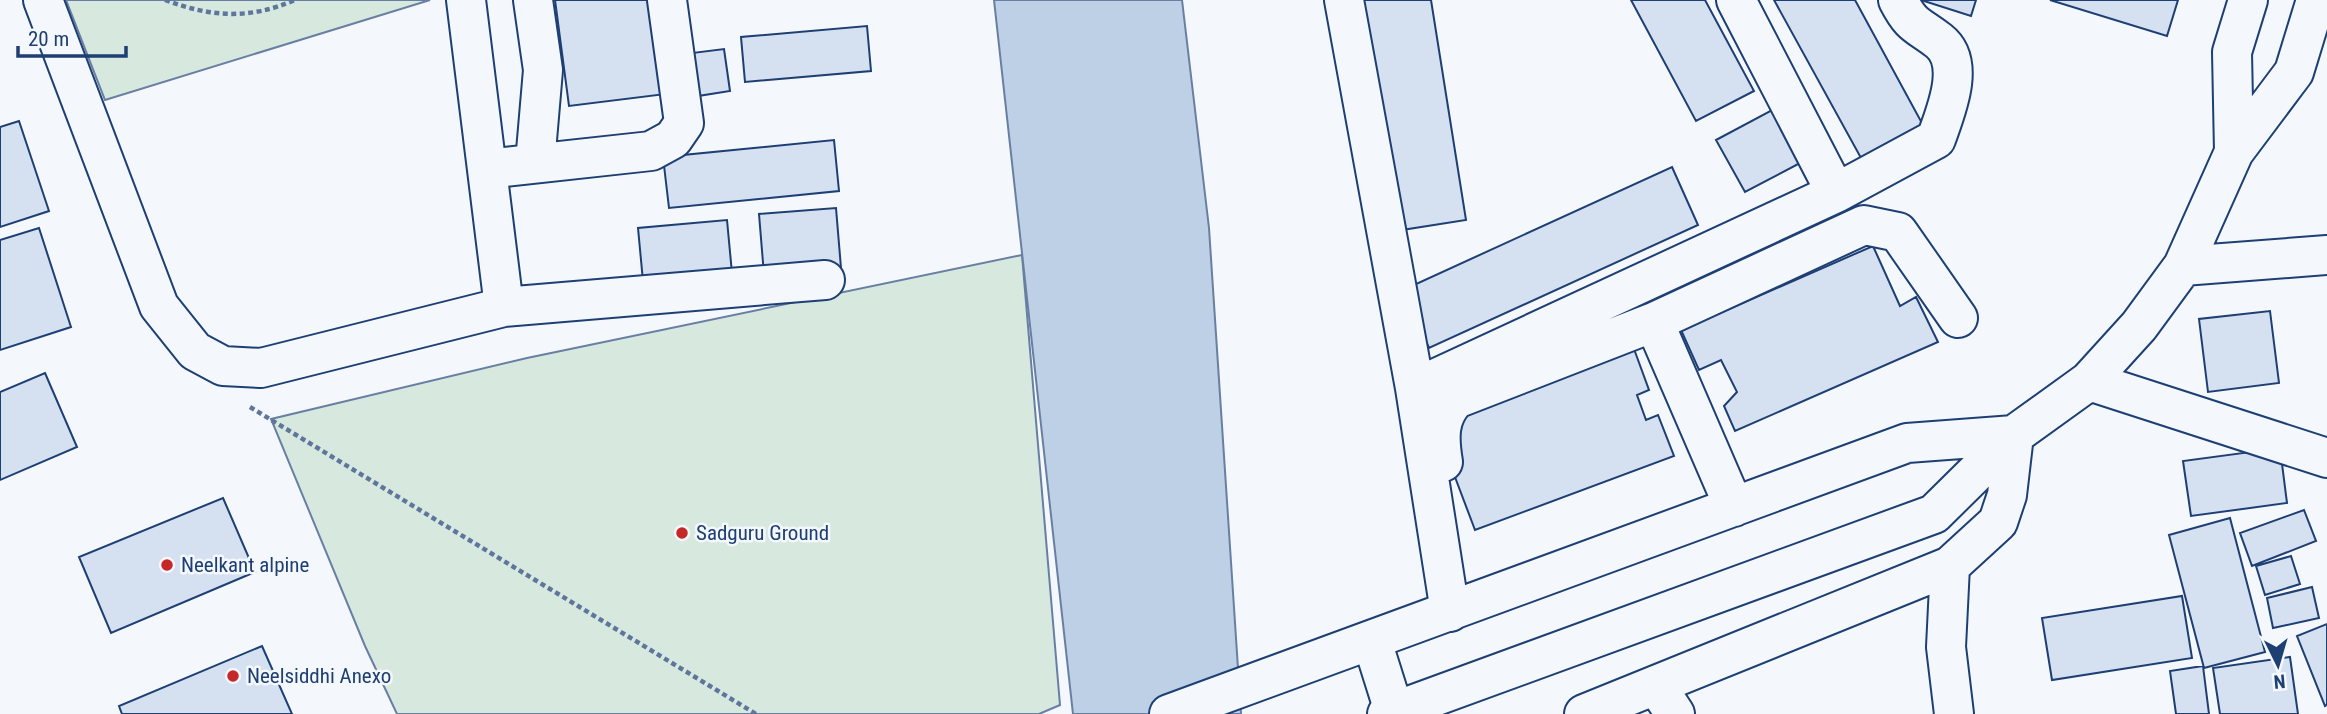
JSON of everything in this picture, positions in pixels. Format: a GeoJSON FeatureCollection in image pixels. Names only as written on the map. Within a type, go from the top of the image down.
{"type":"FeatureCollection","features":[{"type":"Feature","properties":{"kind":"street"},"geometry":{"type":"LineString","coordinates":[[43,0],[159,306],[195,351],[223,366],[261,368],[503,307],[825,280]]}},
{"type":"Feature","properties":{"kind":"street"},"geometry":{"type":"LineString","coordinates":[[466,0],[503,307]]}},
{"type":"Feature","properties":{"kind":"street"},"geometry":{"type":"LineString","coordinates":[[533,0],[543,70],[535,163]]}},
{"type":"Feature","properties":{"kind":"street"},"geometry":{"type":"LineString","coordinates":[[487,169],[651,151],[673,139],[684,123],[667,0]]}},
{"type":"Feature","properties":{"kind":"street"},"geometry":{"type":"LineString","coordinates":[[1344,0],[1415,388],[1450,612]]}},
{"type":"Feature","properties":{"kind":"street"},"geometry":{"type":"LineString","coordinates":[[1736,0],[1836,193]]}},
{"type":"Feature","properties":{"kind":"street"},"geometry":{"type":"LineString","coordinates":[[1415,388],[1836,193],[1936,139],[1951,97],[1954,72],[1942,43],[1910,22],[1898,0]]}},
{"type":"Feature","properties":{"kind":"street"},"geometry":{"type":"LineString","coordinates":[[2234,152],[2232,52],[2248,0]]}},
{"type":"Feature","properties":{"kind":"street"},"geometry":{"type":"LineString","coordinates":[[1372,641],[1391,713],[1934,514],[2014,435],[2089,381],[2139,326],[2183,266],[2234,152],[2294,72],[2316,0]]}},
{"type":"Feature","properties":{"kind":"street"},"geometry":{"type":"LineString","coordinates":[[1449,502],[1439,440],[1445,411],[1456,399],[1654,322],[1864,225],[1898,232],[1958,318]]}},
{"type":"Feature","properties":{"kind":"street"},"geometry":{"type":"LineString","coordinates":[[2183,266],[2327,256]]}},
{"type":"Feature","properties":{"kind":"street"},"geometry":{"type":"LineString","coordinates":[[1654,322],[1734,508]]}},
{"type":"Feature","properties":{"kind":"street"},"geometry":{"type":"LineString","coordinates":[[2089,381],[2327,458]]}},
{"type":"Feature","properties":{"kind":"street"},"geometry":{"type":"LineString","coordinates":[[1170,714],[1907,443],[2014,435]]}},
{"type":"Feature","properties":{"kind":"street"},"geometry":{"type":"LineString","coordinates":[[1584,714],[1665,699],[1950,566],[1998,522],[2007,495],[2014,435]]}},
{"type":"Feature","properties":{"kind":"street"},"geometry":{"type":"LineString","coordinates":[[1950,566],[1946,647],[1954,714]]}},
{"type":"Feature","properties":{"kind":"path"},"geometry":{"type":"LineString","coordinates":[[165,0],[198,12],[235,16],[271,10],[295,0]]}},
{"type":"Feature","properties":{"kind":"path"},"geometry":{"type":"LineString","coordinates":[[223,366],[241,401],[756,714]]}},
{"type":"Feature","properties":{"kind":"shaded area"},"geometry":{"type":"Polygon","coordinates":[[[66,0],[430,0],[105,100],[66,0]]]}},
{"type":"Feature","properties":{"kind":"shaded area","name":"Sadguru Ground"},"geometry":{"type":"Polygon","coordinates":[[[1022,255],[1060,705],[1039,714],[397,714],[365,646],[271,419],[527,358],[1022,255]]]}},
{"type":"Feature","properties":{"kind":"water"},"geometry":{"type":"Polygon","coordinates":[[[994,0],[1182,0],[1209,228],[1241,714],[1073,714],[994,0]]]}},
{"type":"Feature","properties":{"kind":"building"},"geometry":{"type":"Polygon","coordinates":[[[555,0],[654,0],[666,94],[569,106],[555,0]]]}},
{"type":"Feature","properties":{"kind":"building"},"geometry":{"type":"Polygon","coordinates":[[[1353,0],[1431,0],[1466,220],[1389,232],[1353,0]]]}},
{"type":"Feature","properties":{"kind":"building"},"geometry":{"type":"Polygon","coordinates":[[[1631,0],[1705,0],[1754,91],[1696,121],[1631,0]]]}},
{"type":"Feature","properties":{"kind":"building"},"geometry":{"type":"Polygon","coordinates":[[[1774,0],[1855,0],[1923,125],[1861,158],[1774,0]]]}},
{"type":"Feature","properties":{"kind":"building"},"geometry":{"type":"Polygon","coordinates":[[[1921,0],[1976,0],[1971,16],[1921,0]]]}},
{"type":"Feature","properties":{"kind":"building"},"geometry":{"type":"Polygon","coordinates":[[[2050,0],[2178,0],[2167,36],[2050,0]]]}},
{"type":"Feature","properties":{"kind":"building"},"geometry":{"type":"Polygon","coordinates":[[[867,26],[871,71],[745,82],[741,37],[867,26]]]}},
{"type":"Feature","properties":{"kind":"building"},"geometry":{"type":"Polygon","coordinates":[[[724,49],[730,91],[698,96],[692,53],[724,49]]]}},
{"type":"Feature","properties":{"kind":"building"},"geometry":{"type":"Polygon","coordinates":[[[1774,109],[1802,162],[1745,192],[1716,140],[1774,109]]]}},
{"type":"Feature","properties":{"kind":"building"},"geometry":{"type":"Polygon","coordinates":[[[19,121],[49,211],[0,227],[0,127],[19,121]]]}},
{"type":"Feature","properties":{"kind":"building"},"geometry":{"type":"Polygon","coordinates":[[[834,140],[839,191],[669,208],[663,157],[834,140]]]}},
{"type":"Feature","properties":{"kind":"building"},"geometry":{"type":"Polygon","coordinates":[[[1672,167],[1698,225],[1429,348],[1403,290],[1672,167]]]}},
{"type":"Feature","properties":{"kind":"building"},"geometry":{"type":"Polygon","coordinates":[[[836,208],[841,268],[764,275],[759,214],[836,208]]]}},
{"type":"Feature","properties":{"kind":"building"},"geometry":{"type":"Polygon","coordinates":[[[727,220],[733,284],[644,292],[638,228],[727,220]]]}},
{"type":"Feature","properties":{"kind":"building"},"geometry":{"type":"Polygon","coordinates":[[[39,228],[71,327],[0,350],[0,240],[39,228]]]}},
{"type":"Feature","properties":{"kind":"building"},"geometry":{"type":"Polygon","coordinates":[[[1873,246],[1900,306],[1916,297],[1938,342],[1735,431],[1724,406],[1737,392],[1721,360],[1699,370],[1681,330],[1873,246]]]}},
{"type":"Feature","properties":{"kind":"building"},"geometry":{"type":"Polygon","coordinates":[[[2270,311],[2279,383],[2208,392],[2199,319],[2270,311]]]}},
{"type":"Feature","properties":{"kind":"building"},"geometry":{"type":"Polygon","coordinates":[[[1634,349],[1649,390],[1637,395],[1646,420],[1658,415],[1674,456],[1475,530],[1444,448],[1449,418],[1634,349]]]}},
{"type":"Feature","properties":{"kind":"building"},"geometry":{"type":"Polygon","coordinates":[[[45,373],[77,447],[0,480],[0,392],[45,373]]]}},
{"type":"Feature","properties":{"kind":"building"},"geometry":{"type":"Polygon","coordinates":[[[2280,448],[2287,503],[2191,516],[2183,461],[2280,448]]]}},
{"type":"Feature","properties":{"kind":"building","name":"Neelkant alpine"},"geometry":{"type":"Polygon","coordinates":[[[223,498],[255,572],[111,633],[79,557],[223,498]]]}},
{"type":"Feature","properties":{"kind":"building"},"geometry":{"type":"Polygon","coordinates":[[[2304,510],[2316,541],[2252,566],[2240,533],[2304,510]]]}},
{"type":"Feature","properties":{"kind":"building"},"geometry":{"type":"Polygon","coordinates":[[[2230,518],[2265,652],[2204,668],[2169,535],[2230,518]]]}},
{"type":"Feature","properties":{"kind":"building"},"geometry":{"type":"Polygon","coordinates":[[[2291,556],[2300,584],[2265,595],[2256,566],[2291,556]]]}},
{"type":"Feature","properties":{"kind":"building"},"geometry":{"type":"Polygon","coordinates":[[[2312,587],[2319,618],[2273,628],[2267,598],[2312,587]]]}},
{"type":"Feature","properties":{"kind":"building"},"geometry":{"type":"Polygon","coordinates":[[[2182,596],[2192,658],[2052,680],[2042,618],[2182,596]]]}},
{"type":"Feature","properties":{"kind":"building"},"geometry":{"type":"Polygon","coordinates":[[[2327,624],[2327,705],[2325,706],[2297,636],[2327,624]]]}},
{"type":"Feature","properties":{"kind":"building","name":"Neelsiddhi Anexo"},"geometry":{"type":"Polygon","coordinates":[[[262,646],[292,714],[122,714],[119,706],[262,646]]]}},
{"type":"Feature","properties":{"kind":"building"},"geometry":{"type":"Polygon","coordinates":[[[2290,657],[2298,714],[2220,714],[2213,668],[2290,657]]]}},
{"type":"Feature","properties":{"kind":"building"},"geometry":{"type":"Polygon","coordinates":[[[2203,666],[2209,714],[2176,714],[2170,671],[2203,666]]]}},
{"type":"Feature","properties":{"kind":"place","name":"Sadguru Ground"},"geometry":{"type":"Point","coordinates":[682,533]}},
{"type":"Feature","properties":{"kind":"place","name":"Neelkant alpine"},"geometry":{"type":"Point","coordinates":[167,565]}},
{"type":"Feature","properties":{"kind":"place","name":"Neelsiddhi Anexo"},"geometry":{"type":"Point","coordinates":[233,676]}}]}
